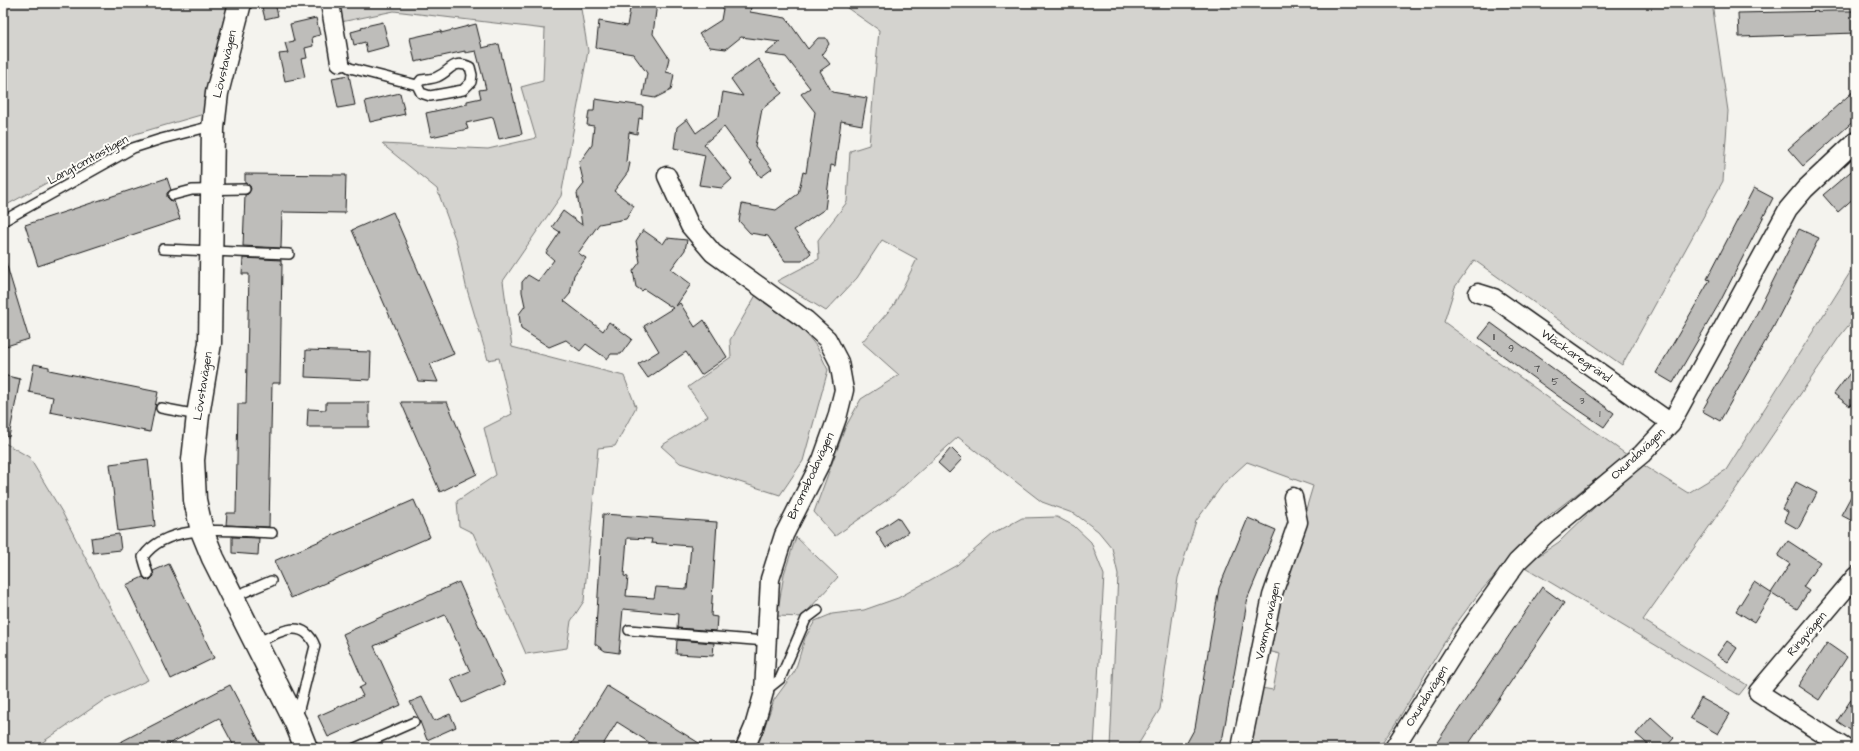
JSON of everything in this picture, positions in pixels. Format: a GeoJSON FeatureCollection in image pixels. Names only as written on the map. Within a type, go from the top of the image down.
{"type":"FeatureCollection","features":[{"type":"Feature","properties":{"kind":"street","name":"Lövstavägen"},"geometry":{"type":"LineString","coordinates":[[240,3],[217,93],[213,128],[210,343],[198,415],[193,460],[195,500],[202,531],[213,558],[296,723],[306,748]]}},
{"type":"Feature","properties":{"kind":"street"},"geometry":{"type":"LineString","coordinates":[[330,3],[340,62]]}},
{"type":"Feature","properties":{"kind":"street","name":"Oxundavägen"},"geometry":{"type":"LineString","coordinates":[[1394,748],[1466,634],[1517,562],[1547,533],[1642,454],[1671,423],[1788,209],[1805,189],[1856,141]]}},
{"type":"Feature","properties":{"kind":"street","name":"Bromsbodavägen"},"geometry":{"type":"LineString","coordinates":[[667,176],[690,226],[713,253],[821,332],[827,339],[840,362],[844,390],[838,418],[822,460],[784,534],[770,580],[764,692],[754,727],[745,748]]}},
{"type":"Feature","properties":{"kind":"street","name":"Wäckaregränd"},"geometry":{"type":"LineString","coordinates":[[1478,293],[1494,298],[1671,423]]}},
{"type":"Feature","properties":{"kind":"street","name":"Vaxmyravägen"},"geometry":{"type":"LineString","coordinates":[[1241,748],[1272,596],[1298,522],[1293,497]]}},
{"type":"Feature","properties":{"kind":"street","name":"Ringvägen"},"geometry":{"type":"LineString","coordinates":[[1845,748],[1758,692],[1856,576]]}},
{"type":"Feature","properties":{"kind":"lane"},"geometry":{"type":"LineString","coordinates":[[340,62],[350,68],[417,85],[421,93],[430,96],[463,90],[471,82],[472,75],[470,67],[462,64],[452,66],[438,77],[421,80],[417,85]]}},
{"type":"Feature","properties":{"kind":"lane","name":"Långtomtastigen"},"geometry":{"type":"LineString","coordinates":[[3,221],[133,148],[204,128],[213,128]]}},
{"type":"Feature","properties":{"kind":"lane"},"geometry":{"type":"LineString","coordinates":[[172,195],[192,190],[245,189]]}},
{"type":"Feature","properties":{"kind":"lane"},"geometry":{"type":"LineString","coordinates":[[163,249],[289,254]]}},
{"type":"Feature","properties":{"kind":"lane"},"geometry":{"type":"LineString","coordinates":[[160,408],[198,415]]}},
{"type":"Feature","properties":{"kind":"lane"},"geometry":{"type":"LineString","coordinates":[[148,574],[143,556],[148,549],[162,540],[187,532],[202,531],[272,533]]}},
{"type":"Feature","properties":{"kind":"lane"},"geometry":{"type":"LineString","coordinates":[[233,597],[272,581]]}},
{"type":"Feature","properties":{"kind":"lane"},"geometry":{"type":"LineString","coordinates":[[764,692],[780,679],[791,657],[797,638],[806,619],[818,610]]}},
{"type":"Feature","properties":{"kind":"lane"},"geometry":{"type":"LineString","coordinates":[[255,644],[281,631],[302,630],[311,635],[315,646],[296,723]]}},
{"type":"Feature","properties":{"kind":"lane"},"geometry":{"type":"LineString","coordinates":[[629,630],[766,641]]}},
{"type":"Feature","properties":{"kind":"lane"},"geometry":{"type":"LineString","coordinates":[[354,748],[414,722]]}},
{"type":"Feature","properties":{"kind":"shaded area"},"geometry":{"type":"Polygon","coordinates":[[[3,3],[228,3],[204,114],[135,134],[3,207],[3,3]]]}},
{"type":"Feature","properties":{"kind":"shaded area"},"geometry":{"type":"Polygon","coordinates":[[[337,3],[580,3],[588,51],[561,196],[503,281],[512,347],[624,376],[636,407],[615,446],[598,448],[584,601],[571,621],[567,648],[526,654],[473,533],[459,526],[457,501],[496,475],[484,428],[512,414],[499,358],[488,360],[466,286],[457,244],[437,189],[382,144],[488,149],[536,138],[521,87],[543,81],[545,29],[394,11],[341,22],[337,3]]]}},
{"type":"Feature","properties":{"kind":"shaded area"},"geometry":{"type":"Polygon","coordinates":[[[840,3],[1712,3],[1728,111],[1723,181],[1622,365],[1474,260],[1455,287],[1444,322],[1627,455],[1551,514],[1479,593],[1453,628],[1399,718],[1379,748],[1247,748],[1261,688],[1273,690],[1280,654],[1268,651],[1279,599],[1313,486],[1247,462],[1224,483],[1196,521],[1178,578],[1160,709],[1136,748],[1110,748],[1118,574],[1112,548],[1098,531],[1075,514],[1042,502],[958,437],[894,495],[835,536],[814,512],[845,428],[861,399],[899,375],[862,342],[894,305],[917,259],[882,240],[857,278],[826,311],[777,281],[819,259],[818,240],[847,202],[850,151],[869,145],[879,30],[840,3]]]}},
{"type":"Feature","properties":{"kind":"shaded area"},"geometry":{"type":"Polygon","coordinates":[[[1856,263],[1856,316],[1840,336],[1733,493],[1643,620],[1747,685],[1739,695],[1523,566],[1559,542],[1640,463],[1688,493],[1726,470],[1856,263]]]}},
{"type":"Feature","properties":{"kind":"shaded area"},"geometry":{"type":"Polygon","coordinates":[[[756,295],[804,331],[817,347],[828,370],[803,461],[780,495],[680,463],[661,446],[708,416],[688,387],[731,357],[730,340],[756,295]]]}},
{"type":"Feature","properties":{"kind":"shaded area"},"geometry":{"type":"Polygon","coordinates":[[[3,442],[29,457],[62,512],[148,680],[101,702],[34,748],[3,748],[3,442]]]}},
{"type":"Feature","properties":{"kind":"shaded area"},"geometry":{"type":"Polygon","coordinates":[[[1057,517],[1074,526],[1091,542],[1104,575],[1094,748],[757,748],[774,700],[795,671],[805,638],[815,621],[832,614],[864,610],[898,598],[957,565],[993,534],[1022,518],[1057,517]]]}},
{"type":"Feature","properties":{"kind":"shaded area"},"geometry":{"type":"Polygon","coordinates":[[[796,537],[838,577],[802,617],[777,616],[784,574],[796,537]]]}},
{"type":"Feature","properties":{"kind":"building"},"geometry":{"type":"Polygon","coordinates":[[[261,3],[275,3],[278,16],[265,19],[261,3]]]}},
{"type":"Feature","properties":{"kind":"building"},"geometry":{"type":"Polygon","coordinates":[[[631,3],[657,3],[653,34],[669,58],[666,72],[674,74],[671,90],[655,98],[643,96],[647,73],[633,54],[596,48],[599,21],[627,26],[631,3]]]}},
{"type":"Feature","properties":{"kind":"building"},"geometry":{"type":"Polygon","coordinates":[[[724,3],[752,3],[750,12],[786,18],[808,49],[818,38],[826,38],[829,44],[822,54],[830,64],[820,71],[832,92],[867,98],[862,125],[841,121],[835,166],[831,165],[825,209],[794,230],[811,253],[802,261],[785,261],[768,236],[750,233],[739,221],[742,204],[776,210],[798,194],[803,172],[806,173],[815,112],[801,94],[810,88],[786,57],[765,54],[780,42],[741,37],[726,49],[710,47],[699,34],[721,20],[724,3]]]}},
{"type":"Feature","properties":{"kind":"building"},"geometry":{"type":"Polygon","coordinates":[[[1856,11],[1856,33],[1739,37],[1738,13],[1856,11]]]}},
{"type":"Feature","properties":{"kind":"building"},"geometry":{"type":"Polygon","coordinates":[[[316,18],[320,35],[312,37],[313,46],[305,48],[307,58],[301,59],[305,77],[285,81],[279,54],[288,53],[285,43],[294,41],[290,24],[316,18]]]}},
{"type":"Feature","properties":{"kind":"building"},"geometry":{"type":"Polygon","coordinates":[[[383,22],[389,46],[367,52],[365,42],[354,45],[351,32],[362,29],[361,27],[383,22]]]}},
{"type":"Feature","properties":{"kind":"building"},"geometry":{"type":"Polygon","coordinates":[[[476,24],[482,48],[499,44],[522,134],[499,139],[493,117],[466,123],[468,129],[431,137],[426,113],[467,104],[467,101],[481,98],[479,90],[486,89],[476,51],[465,53],[465,51],[415,62],[410,38],[441,31],[441,33],[476,24]]]}},
{"type":"Feature","properties":{"kind":"building"},"geometry":{"type":"Polygon","coordinates":[[[758,59],[782,93],[762,109],[755,146],[772,169],[761,177],[750,163],[751,160],[749,161],[724,127],[704,144],[732,179],[722,188],[699,185],[705,155],[674,148],[677,127],[687,119],[696,133],[719,116],[723,92],[743,96],[731,79],[758,59]]]}},
{"type":"Feature","properties":{"kind":"building"},"geometry":{"type":"Polygon","coordinates":[[[349,75],[355,105],[338,108],[332,78],[349,75]]]}},
{"type":"Feature","properties":{"kind":"building"},"geometry":{"type":"Polygon","coordinates":[[[1856,89],[1856,119],[1803,166],[1788,149],[1856,89]]]}},
{"type":"Feature","properties":{"kind":"building"},"geometry":{"type":"Polygon","coordinates":[[[400,93],[405,114],[370,122],[365,101],[400,93]]]}},
{"type":"Feature","properties":{"kind":"building"},"geometry":{"type":"Polygon","coordinates":[[[595,99],[643,106],[642,119],[639,118],[637,134],[629,132],[626,162],[630,163],[628,172],[614,191],[634,206],[626,219],[599,224],[578,253],[586,258],[574,275],[570,294],[564,301],[603,331],[609,322],[632,339],[621,354],[611,354],[607,359],[586,344],[580,351],[566,340],[549,347],[521,329],[519,314],[525,306],[522,292],[522,282],[528,275],[538,281],[554,260],[546,253],[560,232],[552,227],[563,211],[582,225],[577,193],[584,184],[579,163],[592,145],[594,126],[587,125],[589,111],[594,111],[595,99]]]}},
{"type":"Feature","properties":{"kind":"building"},"geometry":{"type":"Polygon","coordinates":[[[1856,167],[1856,196],[1838,212],[1823,195],[1856,167]]]}},
{"type":"Feature","properties":{"kind":"building"},"geometry":{"type":"Polygon","coordinates":[[[245,174],[346,175],[345,213],[282,212],[281,248],[243,246],[245,195],[248,194],[251,189],[250,186],[245,183],[245,174]]]}},
{"type":"Feature","properties":{"kind":"building"},"geometry":{"type":"Polygon","coordinates":[[[167,178],[171,190],[167,193],[167,197],[171,201],[174,201],[180,219],[38,266],[25,225],[167,178]]]}},
{"type":"Feature","properties":{"kind":"building"},"geometry":{"type":"Polygon","coordinates":[[[1754,188],[1773,198],[1720,302],[1673,383],[1656,373],[1710,280],[1707,279],[1754,188]]]}},
{"type":"Feature","properties":{"kind":"building"},"geometry":{"type":"Polygon","coordinates":[[[393,212],[454,354],[430,364],[438,382],[418,381],[352,230],[393,212]]]}},
{"type":"Feature","properties":{"kind":"building"},"geometry":{"type":"Polygon","coordinates":[[[1799,229],[1819,238],[1773,328],[1720,421],[1702,411],[1753,321],[1799,229]]]}},
{"type":"Feature","properties":{"kind":"building"},"geometry":{"type":"Polygon","coordinates":[[[643,230],[663,244],[667,238],[687,240],[685,250],[671,269],[691,284],[676,306],[680,303],[695,327],[704,320],[727,357],[701,375],[686,352],[648,378],[638,364],[659,351],[644,326],[673,308],[644,289],[642,291],[636,287],[633,271],[640,262],[636,241],[643,230]]]}},
{"type":"Feature","properties":{"kind":"building"},"geometry":{"type":"Polygon","coordinates":[[[243,258],[281,260],[282,264],[280,383],[272,383],[269,527],[226,525],[227,513],[236,513],[238,404],[246,404],[249,274],[242,274],[243,258]]]}},
{"type":"Feature","properties":{"kind":"building"},"geometry":{"type":"Polygon","coordinates":[[[6,263],[29,339],[3,347],[3,264],[6,263]]]}},
{"type":"Feature","properties":{"kind":"building"},"geometry":{"type":"Polygon","coordinates":[[[1491,323],[1614,413],[1604,427],[1558,396],[1479,338],[1491,323]]]}},
{"type":"Feature","properties":{"kind":"building"},"geometry":{"type":"Polygon","coordinates":[[[306,350],[371,352],[370,380],[305,377],[306,350]]]}},
{"type":"Feature","properties":{"kind":"building"},"geometry":{"type":"Polygon","coordinates":[[[34,364],[49,367],[49,370],[158,392],[150,432],[50,412],[53,397],[29,392],[34,364]]]}},
{"type":"Feature","properties":{"kind":"building"},"geometry":{"type":"Polygon","coordinates":[[[1856,365],[1856,399],[1850,406],[1834,394],[1856,365]]]}},
{"type":"Feature","properties":{"kind":"building"},"geometry":{"type":"Polygon","coordinates":[[[3,375],[20,379],[9,437],[3,436],[3,375]]]}},
{"type":"Feature","properties":{"kind":"building"},"geometry":{"type":"Polygon","coordinates":[[[326,402],[369,402],[369,427],[307,427],[308,409],[326,410],[326,402]]]}},
{"type":"Feature","properties":{"kind":"building"},"geometry":{"type":"Polygon","coordinates":[[[401,402],[447,402],[477,474],[440,492],[401,402]]]}},
{"type":"Feature","properties":{"kind":"building"},"geometry":{"type":"Polygon","coordinates":[[[951,448],[962,459],[949,473],[938,463],[951,448]]]}},
{"type":"Feature","properties":{"kind":"building"},"geometry":{"type":"Polygon","coordinates":[[[148,459],[155,526],[118,531],[110,464],[148,459]]]}},
{"type":"Feature","properties":{"kind":"building"},"geometry":{"type":"Polygon","coordinates":[[[1796,482],[1817,493],[1798,529],[1784,521],[1788,512],[1782,509],[1796,482]]]}},
{"type":"Feature","properties":{"kind":"building"},"geometry":{"type":"Polygon","coordinates":[[[1856,487],[1856,523],[1841,515],[1856,487]]]}},
{"type":"Feature","properties":{"kind":"building"},"geometry":{"type":"Polygon","coordinates":[[[414,500],[430,537],[291,598],[274,561],[414,500]]]}},
{"type":"Feature","properties":{"kind":"building"},"geometry":{"type":"Polygon","coordinates":[[[603,514],[717,522],[711,616],[717,617],[716,631],[677,628],[678,614],[623,609],[619,653],[605,651],[595,644],[603,514]],[[627,538],[624,576],[628,577],[626,596],[654,598],[656,587],[687,589],[691,546],[651,543],[652,539],[627,538]]]}},
{"type":"Feature","properties":{"kind":"building"},"geometry":{"type":"Polygon","coordinates":[[[898,517],[908,532],[886,548],[876,532],[898,517]]]}},
{"type":"Feature","properties":{"kind":"building"},"geometry":{"type":"Polygon","coordinates":[[[1248,518],[1276,530],[1248,597],[1223,736],[1217,748],[1184,748],[1195,728],[1219,588],[1248,518]]]}},
{"type":"Feature","properties":{"kind":"building"},"geometry":{"type":"Polygon","coordinates":[[[119,534],[121,550],[93,553],[91,538],[119,534]]]}},
{"type":"Feature","properties":{"kind":"building"},"geometry":{"type":"Polygon","coordinates":[[[232,537],[259,538],[258,555],[232,553],[232,537]]]}},
{"type":"Feature","properties":{"kind":"building"},"geometry":{"type":"Polygon","coordinates":[[[1788,541],[1820,562],[1803,587],[1809,591],[1797,609],[1772,593],[1754,622],[1736,611],[1754,582],[1771,593],[1790,564],[1778,556],[1788,541]]]}},
{"type":"Feature","properties":{"kind":"building"},"geometry":{"type":"Polygon","coordinates":[[[169,564],[214,658],[171,679],[126,585],[143,577],[146,580],[150,580],[154,576],[153,571],[169,564]]]}},
{"type":"Feature","properties":{"kind":"building"},"geometry":{"type":"Polygon","coordinates":[[[459,582],[505,684],[462,703],[451,679],[470,671],[445,615],[374,646],[401,705],[328,737],[318,716],[363,696],[359,688],[365,685],[343,634],[459,582]]]}},
{"type":"Feature","properties":{"kind":"building"},"geometry":{"type":"Polygon","coordinates":[[[1542,587],[1564,603],[1466,748],[1433,748],[1542,587]]]}},
{"type":"Feature","properties":{"kind":"building"},"geometry":{"type":"Polygon","coordinates":[[[677,640],[714,643],[713,656],[676,654],[677,640]]]}},
{"type":"Feature","properties":{"kind":"building"},"geometry":{"type":"Polygon","coordinates":[[[1727,641],[1737,648],[1728,662],[1717,655],[1727,641]]]}},
{"type":"Feature","properties":{"kind":"building"},"geometry":{"type":"Polygon","coordinates":[[[1827,643],[1847,657],[1819,700],[1798,686],[1827,643]]]}},
{"type":"Feature","properties":{"kind":"building"},"geometry":{"type":"Polygon","coordinates":[[[230,685],[263,748],[235,748],[219,718],[161,748],[109,748],[230,685]]]}},
{"type":"Feature","properties":{"kind":"building"},"geometry":{"type":"Polygon","coordinates":[[[607,686],[707,748],[658,748],[617,722],[601,748],[569,748],[607,686]]]}},
{"type":"Feature","properties":{"kind":"building"},"geometry":{"type":"Polygon","coordinates":[[[1856,692],[1856,734],[1837,721],[1856,692]]]}},
{"type":"Feature","properties":{"kind":"building"},"geometry":{"type":"Polygon","coordinates":[[[422,697],[434,721],[450,714],[456,727],[427,740],[419,719],[410,702],[422,697]]]}},
{"type":"Feature","properties":{"kind":"building"},"geometry":{"type":"Polygon","coordinates":[[[1701,698],[1730,714],[1718,734],[1690,718],[1701,698]]]}},
{"type":"Feature","properties":{"kind":"building"},"geometry":{"type":"Polygon","coordinates":[[[1651,717],[1674,738],[1665,748],[1652,748],[1636,734],[1651,717]]]}}]}
